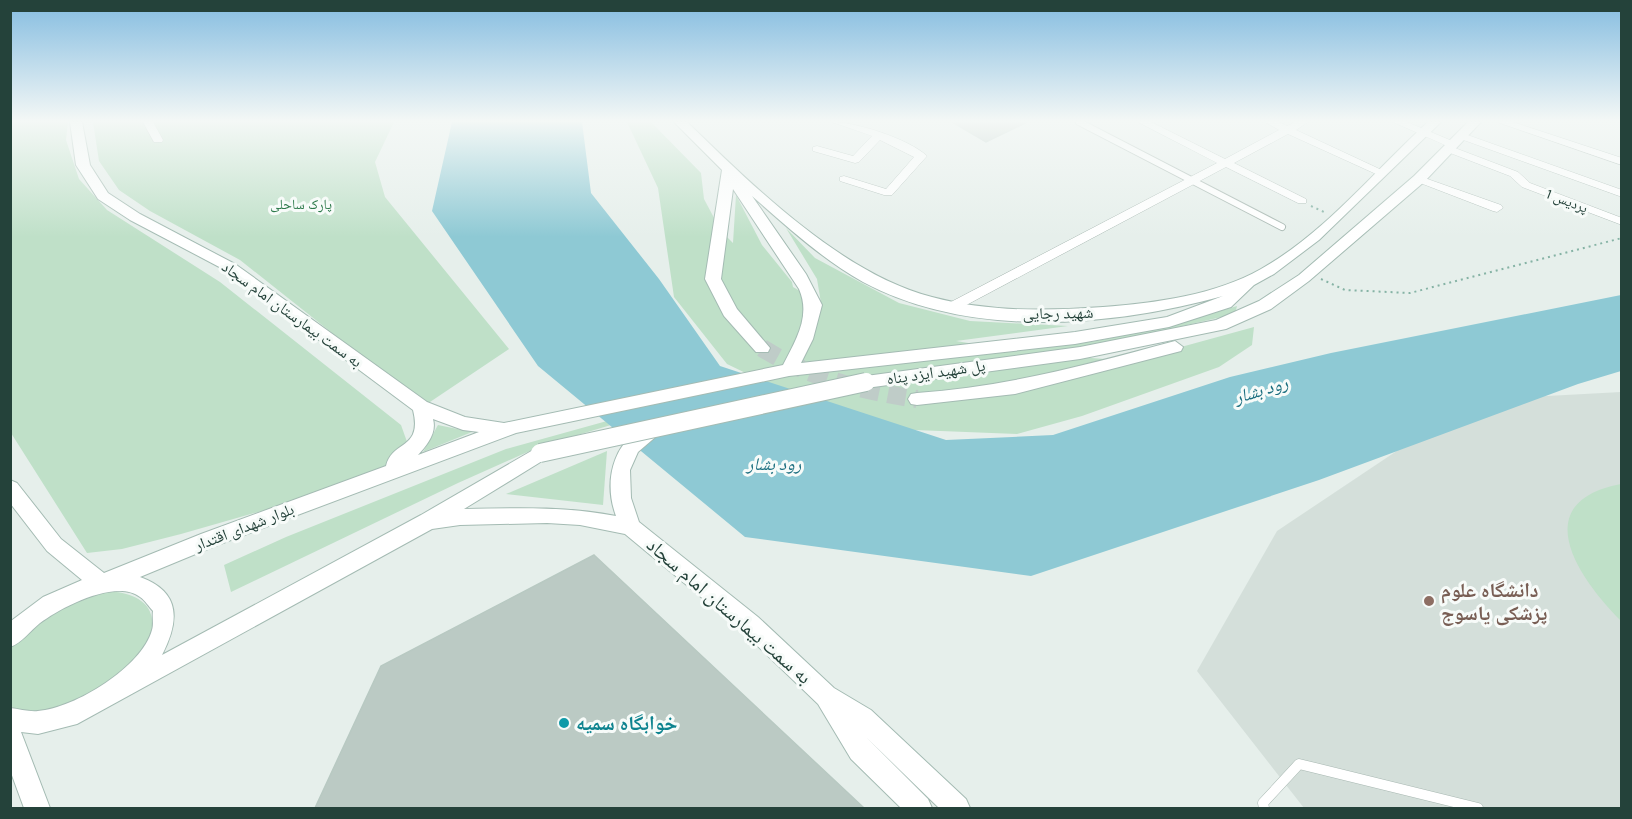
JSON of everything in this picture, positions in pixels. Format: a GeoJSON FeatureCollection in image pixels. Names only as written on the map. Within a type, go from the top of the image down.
{"type":"FeatureCollection","features":[{"type":"Feature","properties":{"kind":"street","name":"به سمت بیمارستان امام سجاد"},"geometry":{"type":"LineString","coordinates":[[83,160],[103,196],[135,217],[230,267],[421,407],[463,423],[509,428]]}},
{"type":"Feature","properties":{"kind":"street","name":"شهید رجایی"},"geometry":{"type":"LineString","coordinates":[[719,160],[836,260],[902,294],[985,313],[1081,314],[1179,301],[1248,282],[1269,271],[1292,253],[1334,217],[1393,160]]}},
{"type":"Feature","properties":{"kind":"street"},"geometry":{"type":"LineString","coordinates":[[844,179],[888,193],[917,160]]}},
{"type":"Feature","properties":{"kind":"street"},"geometry":{"type":"LineString","coordinates":[[1219,160],[1302,201]]}},
{"type":"Feature","properties":{"kind":"street"},"geometry":{"type":"LineString","coordinates":[[952,307],[1230,160]]}},
{"type":"Feature","properties":{"kind":"street"},"geometry":{"type":"LineString","coordinates":[[1354,160],[1380,172]]}},
{"type":"Feature","properties":{"kind":"street"},"geometry":{"type":"LineString","coordinates":[[1292,253],[1320,266],[1438,160]]}},
{"type":"Feature","properties":{"kind":"street","name":"پردیس 1"},"geometry":{"type":"LineString","coordinates":[[1488,160],[1514,174],[1526,184],[1622,222]]}},
{"type":"Feature","properties":{"kind":"street"},"geometry":{"type":"LineString","coordinates":[[1511,160],[1622,194]]}},
{"type":"Feature","properties":{"kind":"street"},"geometry":{"type":"LineString","coordinates":[[729,170],[713,279],[730,312],[762,348]]}},
{"type":"Feature","properties":{"kind":"street"},"geometry":{"type":"LineString","coordinates":[[729,170],[756,215],[793,266],[814,305],[805,339],[783,371]]}},
{"type":"Feature","properties":{"kind":"street"},"geometry":{"type":"LineString","coordinates":[[1419,179],[1497,208]]}},
{"type":"Feature","properties":{"kind":"street","name":"پل شهید ایزد پناه"},"geometry":{"type":"LineString","coordinates":[[428,521],[540,453],[866,382],[1080,352],[1220,326],[1265,305],[1320,266]]}},
{"type":"Feature","properties":{"kind":"street","name":"پل شهید ایزد پناه"},"geometry":{"type":"LineString","coordinates":[[509,428],[783,371],[1076,338],[1169,322],[1225,303],[1248,282]]}},
{"type":"Feature","properties":{"kind":"street"},"geometry":{"type":"LineString","coordinates":[[917,399],[959,398],[1012,389],[1188,343],[1220,326]]}},
{"type":"Feature","properties":{"kind":"street"},"geometry":{"type":"LineString","coordinates":[[383,474],[404,458],[420,441],[426,426],[421,407]]}},
{"type":"Feature","properties":{"kind":"street"},"geometry":{"type":"LineString","coordinates":[[631,527],[620,505],[618,482],[630,447],[645,434],[662,426]]}},
{"type":"Feature","properties":{"kind":"street","name":"بلوار شهدای اقتدار"},"geometry":{"type":"LineString","coordinates":[[10,637],[55,601],[208,540],[509,428]]}},
{"type":"Feature","properties":{"kind":"street"},"geometry":{"type":"LineString","coordinates":[[10,488],[54,545],[102,584],[130,584],[151,592],[158,599],[163,619],[162,631],[150,657],[111,695]]}},
{"type":"Feature","properties":{"kind":"street"},"geometry":{"type":"LineString","coordinates":[[10,719],[28,723],[60,719],[78,713],[428,521],[460,517],[547,515],[580,516],[631,527]]}},
{"type":"Feature","properties":{"kind":"street","name":"به سمت بیمارستان امام سجاد"},"geometry":{"type":"LineString","coordinates":[[631,527],[750,624],[826,696]]}},
{"type":"Feature","properties":{"kind":"street"},"geometry":{"type":"LineString","coordinates":[[826,696],[860,750],[919,808]]}},
{"type":"Feature","properties":{"kind":"street"},"geometry":{"type":"LineString","coordinates":[[826,696],[863,717],[957,808]]}},
{"type":"Feature","properties":{"kind":"street"},"geometry":{"type":"LineString","coordinates":[[10,735],[37,808]]}},
{"type":"Feature","properties":{"kind":"lane"},"geometry":{"type":"LineString","coordinates":[[1153,160],[1282,227]]}},
{"type":"Feature","properties":{"kind":"lane"},"geometry":{"type":"LineString","coordinates":[[1264,808],[1263,803],[1299,764],[1478,808]]}},
{"type":"Feature","properties":{"kind":"path"},"geometry":{"type":"LineString","coordinates":[[1302,201],[1334,217]]}},
{"type":"Feature","properties":{"kind":"path"},"geometry":{"type":"LineString","coordinates":[[1320,266],[1321,281],[1346,290],[1410,293],[1622,238]]}},
{"type":"Feature","properties":{"kind":"shaded area","name":"دانشگاه علوم پزشکی یاسوج"},"geometry":{"type":"Polygon","coordinates":[[[1621,392],[1621,808],[1304,808],[1197,671],[1277,531],[1473,400],[1621,392]]]}},
{"type":"Feature","properties":{"kind":"green space"},"geometry":{"type":"Polygon","coordinates":[[[10,160],[73,160],[79,179],[107,210],[220,282],[401,425],[416,467],[181,534],[122,549],[87,553],[11,433],[10,160]]]}},
{"type":"Feature","properties":{"kind":"green space","name":"پارک ساحلی"},"geometry":{"type":"Polygon","coordinates":[[[376,160],[385,197],[509,349],[424,406],[240,260],[150,211],[119,190],[99,161],[376,160]]]}},
{"type":"Feature","properties":{"kind":"green space"},"geometry":{"type":"Polygon","coordinates":[[[645,160],[688,160],[701,173],[704,199],[721,231],[733,243],[736,195],[762,245],[792,282],[793,287],[821,303],[817,279],[786,228],[815,258],[899,303],[970,321],[1068,326],[956,341],[1017,351],[1096,341],[1170,326],[1237,306],[1235,314],[1099,345],[1040,354],[1130,361],[1254,327],[1252,345],[1219,367],[1082,416],[1017,434],[631,419],[541,446],[458,483],[231,592],[224,565],[286,537],[506,449],[758,379],[727,364],[674,297],[658,188],[645,160]]]}},
{"type":"Feature","properties":{"kind":"green space"},"geometry":{"type":"Polygon","coordinates":[[[438,425],[472,432],[423,452],[438,425]]]}},
{"type":"Feature","properties":{"kind":"green space"},"geometry":{"type":"Polygon","coordinates":[[[607,451],[603,505],[506,494],[607,451]]]}},
{"type":"Feature","properties":{"kind":"green space"},"geometry":{"type":"Polygon","coordinates":[[[1622,484],[1621,621],[1605,604],[1577,564],[1569,543],[1568,524],[1575,507],[1592,493],[1622,484]]]}},
{"type":"Feature","properties":{"kind":"green space"},"geometry":{"type":"Polygon","coordinates":[[[101,591],[133,596],[143,602],[150,611],[151,633],[146,647],[136,662],[111,685],[81,703],[33,714],[22,712],[11,706],[12,646],[53,609],[101,591]]]}},
{"type":"Feature","properties":{"kind":"water","name":"رود بشار"},"geometry":{"type":"Polygon","coordinates":[[[443,160],[587,160],[591,193],[659,279],[720,366],[946,440],[1053,435],[1230,377],[1331,353],[1621,295],[1621,371],[1578,384],[1319,480],[1031,576],[745,537],[538,366],[432,211],[443,160]]]}},
{"type":"Feature","properties":{"kind":"building","name":"خوابگاه سمیه"},"geometry":{"type":"Polygon","coordinates":[[[594,555],[864,808],[315,808],[381,666],[594,555]]]}},
{"type":"Feature","properties":{"kind":"tunnel"},"geometry":{"type":"LineString","coordinates":[[762,348],[799,368],[837,382],[917,399]]}},
{"type":"Feature","properties":{"kind":"place","name":"دانشگاه علوم پزشکی یاسوج"},"geometry":{"type":"Point","coordinates":[1429,601]}},
{"type":"Feature","properties":{"kind":"place","name":"خوابگاه سمیه"},"geometry":{"type":"Point","coordinates":[564,723]}}]}
